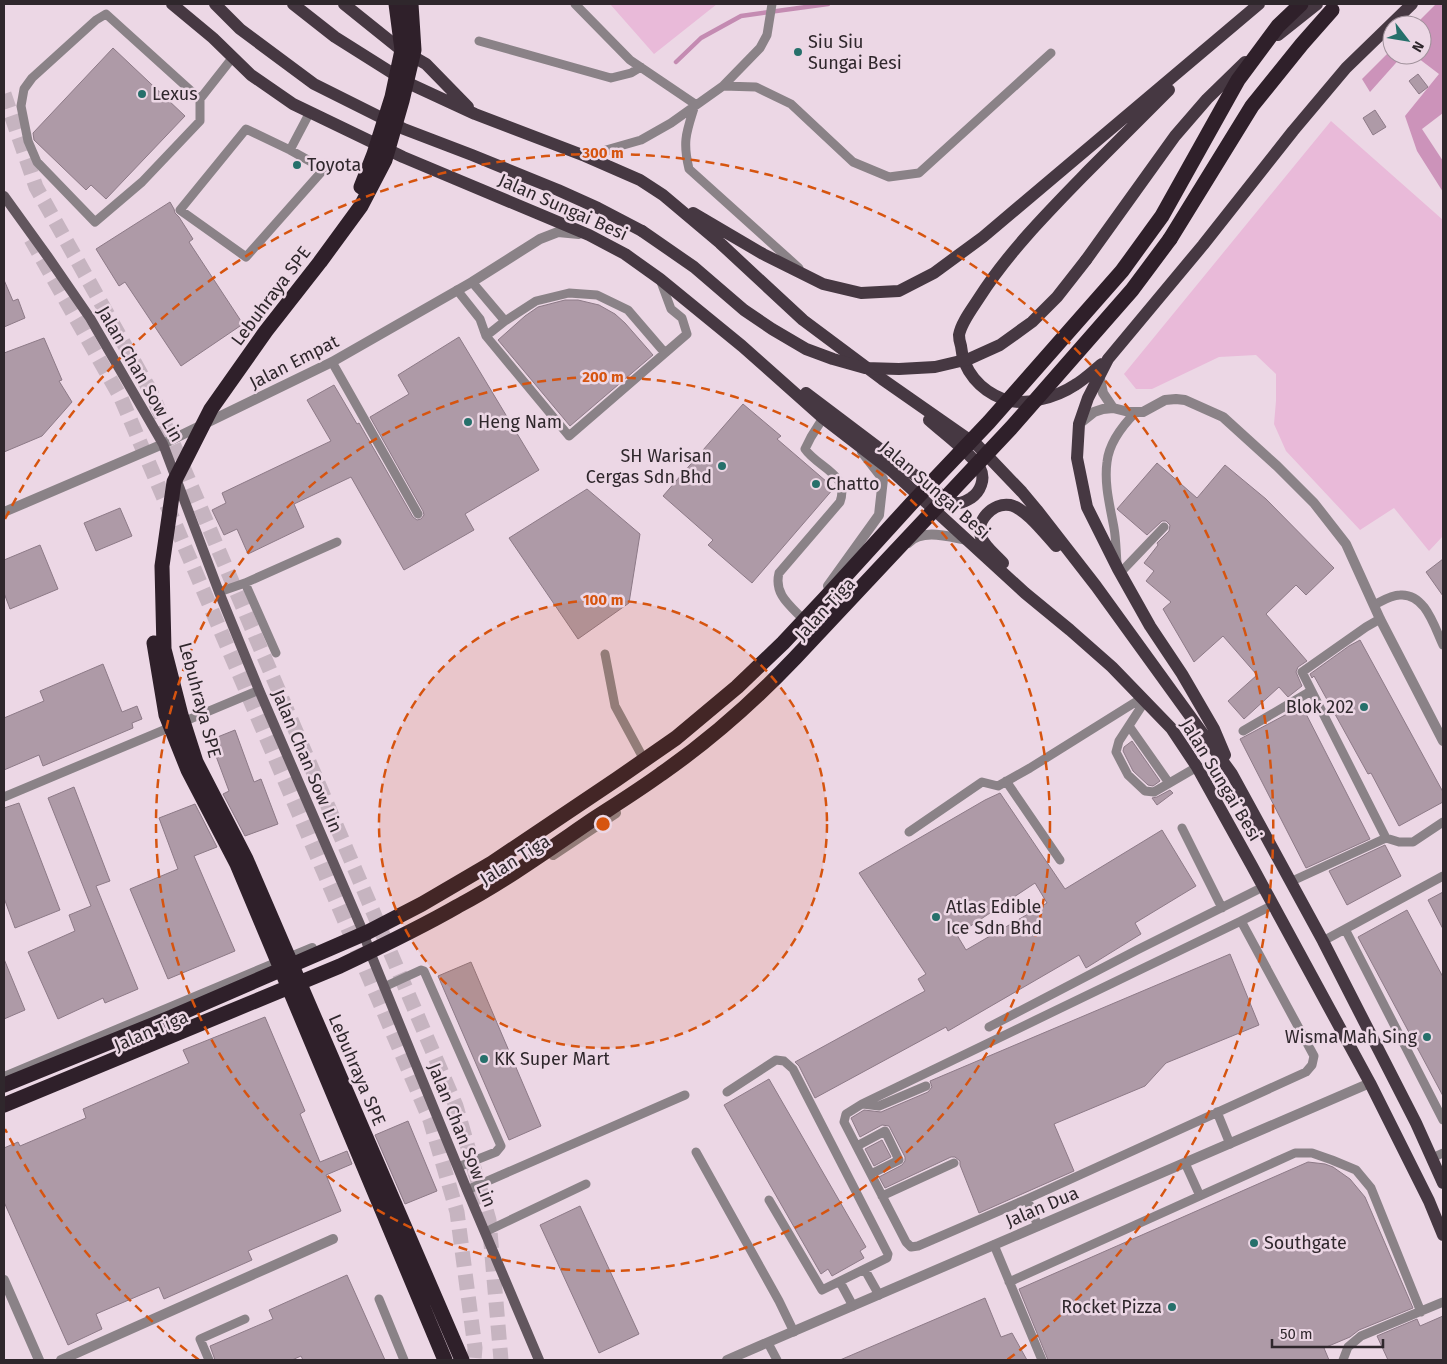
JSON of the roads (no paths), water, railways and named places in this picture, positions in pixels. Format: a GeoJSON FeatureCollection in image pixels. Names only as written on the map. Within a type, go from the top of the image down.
{"type":"FeatureCollection","features":[{"type":"Feature","properties":{"kind":"highway","name":"Lebuhraya SPE"},"geometry":{"type":"LineString","coordinates":[[396,4],[402,50],[400,60],[389,107],[374,154],[356,200],[257,328],[203,404],[166,479],[153,566],[154,648],[166,715],[188,770],[237,864],[445,1360]]}},
{"type":"Feature","properties":{"kind":"highway","name":"Lebuhraya SPE"},"geometry":{"type":"LineString","coordinates":[[411,4],[414,50],[385,160],[361,206],[266,331],[211,408],[174,482],[162,566],[164,649],[181,715],[196,762],[246,859],[462,1360]]}},
{"type":"Feature","properties":{"kind":"highway"},"geometry":{"type":"LineString","coordinates":[[4,1085],[172,1017],[368,932],[422,904],[492,863],[676,738],[737,687],[782,644],[989,422],[1122,271],[1162,216],[1238,80],[1278,26],[1301,4]]}},
{"type":"Feature","properties":{"kind":"highway"},"geometry":{"type":"LineString","coordinates":[[4,1105],[340,966],[459,906],[668,769],[740,712],[795,658],[1011,428],[1132,290],[1170,239],[1252,106],[1302,44],[1335,7]]}},
{"type":"Feature","properties":{"kind":"main road","name":"Jalan Sungai Besi"},"geometry":{"type":"LineString","coordinates":[[172,4],[250,75],[293,104],[403,157],[590,235],[625,254],[660,278],[742,346],[824,418],[893,472],[1025,593],[1112,666],[1171,728],[1197,767],[1370,1083],[1429,1201],[1443,1235]]}},
{"type":"Feature","properties":{"kind":"main road"},"geometry":{"type":"LineString","coordinates":[[215,4],[240,29],[314,84],[404,129],[558,190],[642,230],[694,267],[744,310],[772,330],[806,349],[865,368],[899,369],[935,367],[969,359],[1000,345],[1032,322],[1056,298],[1086,260],[1175,136],[1207,99],[1248,60],[1317,4]]}},
{"type":"Feature","properties":{"kind":"main road","name":"Jalan Sungai Besi"},"geometry":{"type":"LineString","coordinates":[[293,4],[335,37],[408,83],[475,114],[585,156],[640,180],[663,195],[720,243],[803,320],[882,379],[978,446],[1038,510],[1110,605],[1232,774],[1438,1156],[1443,1183]]}},
{"type":"Feature","properties":{"kind":"main road"},"geometry":{"type":"LineString","coordinates":[[344,4],[400,49],[426,64],[475,114]]}},
{"type":"Feature","properties":{"kind":"main road"},"geometry":{"type":"LineString","coordinates":[[663,195],[763,254],[823,284],[861,293],[899,290],[934,273],[983,237],[1260,4]]}},
{"type":"Feature","properties":{"kind":"main road"},"geometry":{"type":"LineString","coordinates":[[1232,774],[1214,729],[1182,674],[1150,626],[1087,507],[1077,458],[1079,424],[1088,398],[1108,359],[1203,246],[1293,131],[1346,68],[1412,4]]}},
{"type":"Feature","properties":{"kind":"main road"},"geometry":{"type":"LineString","coordinates":[[1108,359],[1075,385],[1057,394],[1024,402],[1004,400],[974,379],[966,368],[961,352],[959,335],[967,316],[991,279],[1053,206],[1228,31]]}},
{"type":"Feature","properties":{"kind":"main road"},"geometry":{"type":"LineString","coordinates":[[742,346],[949,501],[959,503],[971,498],[980,488],[983,481],[980,469],[882,379]]}},
{"type":"Feature","properties":{"kind":"main road"},"geometry":{"type":"LineString","coordinates":[[1070,630],[986,545],[980,532],[980,524],[994,507],[1010,505],[1027,515],[1110,605]]}},
{"type":"Feature","properties":{"kind":"street","name":"Jalan Chan Sow Lin"},"geometry":{"type":"LineString","coordinates":[[4,196],[90,318],[163,444],[219,592],[259,690],[361,927],[467,1190],[539,1360]]}},
{"type":"Feature","properties":{"kind":"street","name":"Jalan Empat"},"geometry":{"type":"LineString","coordinates":[[4,512],[163,444],[332,362],[472,282],[540,239],[558,232],[590,235]]}},
{"type":"Feature","properties":{"kind":"street"},"geometry":{"type":"LineString","coordinates":[[1099,374],[1103,393],[1113,408]]}},
{"type":"Feature","properties":{"kind":"street"},"geometry":{"type":"LineString","coordinates":[[1079,424],[1094,412],[1113,408],[1143,412],[1165,400],[1176,399],[1185,400],[1223,417],[1277,466],[1314,504],[1346,544],[1380,619],[1443,741]]}},
{"type":"Feature","properties":{"kind":"street","name":"Jalan Tiga"},"geometry":{"type":"LineString","coordinates":[[4,1077],[361,927],[459,878],[577,800],[675,730],[726,687],[800,617],[825,590],[879,514],[883,480],[857,445]]}},
{"type":"Feature","properties":{"kind":"street","name":"Jalan Tiga"},"geometry":{"type":"LineString","coordinates":[[4,1110],[372,957],[441,923],[496,891],[576,841],[696,756],[728,729],[790,671],[911,539],[931,533],[967,540]]}},
{"type":"Feature","properties":{"kind":"street","name":"Jalan Dua"},"geometry":{"type":"LineString","coordinates":[[727,1360],[1370,1083]]}},
{"type":"Feature","properties":{"kind":"street"},"geometry":{"type":"LineString","coordinates":[[61,1360],[333,1239]]}},
{"type":"Feature","properties":{"kind":"street"},"geometry":{"type":"LineString","coordinates":[[4,1280],[39,1360]]}},
{"type":"Feature","properties":{"kind":"lane"},"geometry":{"type":"LineString","coordinates":[[575,4],[630,60],[696,104]]}},
{"type":"Feature","properties":{"kind":"lane"},"geometry":{"type":"LineString","coordinates":[[585,156],[642,140],[723,86],[760,48],[767,35],[772,4]]}},
{"type":"Feature","properties":{"kind":"lane"},"geometry":{"type":"LineString","coordinates":[[200,99],[106,14],[96,20],[32,78],[24,89],[21,106],[28,141],[37,162],[95,222],[142,182],[200,121],[200,99],[232,57]]}},
{"type":"Feature","properties":{"kind":"lane"},"geometry":{"type":"LineString","coordinates":[[479,41],[611,78],[631,73],[641,67]]}},
{"type":"Feature","properties":{"kind":"lane"},"geometry":{"type":"LineString","coordinates":[[723,86],[756,87],[791,104],[853,162],[890,177],[919,173],[1051,53]]}},
{"type":"Feature","properties":{"kind":"lane"},"geometry":{"type":"LineString","coordinates":[[696,104],[685,138],[685,154],[689,169],[808,276]]}},
{"type":"Feature","properties":{"kind":"lane"},"geometry":{"type":"LineString","coordinates":[[290,150],[310,112]]}},
{"type":"Feature","properties":{"kind":"lane"},"geometry":{"type":"LineString","coordinates":[[246,129],[290,150],[324,169],[246,257],[180,210],[246,129]]}},
{"type":"Feature","properties":{"kind":"lane"},"geometry":{"type":"LineString","coordinates":[[457,290],[480,319],[486,336],[568,436],[687,334],[682,318],[671,309],[660,278]]}},
{"type":"Feature","properties":{"kind":"lane"},"geometry":{"type":"LineString","coordinates":[[472,282],[505,320]]}},
{"type":"Feature","properties":{"kind":"lane"},"geometry":{"type":"LineString","coordinates":[[486,336],[505,320],[536,301],[569,293],[597,295],[628,310],[665,353]]}},
{"type":"Feature","properties":{"kind":"lane"},"geometry":{"type":"LineString","coordinates":[[332,362],[418,514]]}},
{"type":"Feature","properties":{"kind":"lane"},"geometry":{"type":"LineString","coordinates":[[1119,570],[1115,531],[1108,494],[1107,461],[1114,439],[1136,412]]}},
{"type":"Feature","properties":{"kind":"lane"},"geometry":{"type":"LineString","coordinates":[[800,617],[782,597],[778,586],[779,573],[840,502],[843,493],[841,483],[805,449],[824,418]]}},
{"type":"Feature","properties":{"kind":"lane"},"geometry":{"type":"LineString","coordinates":[[1119,570],[1164,527]]}},
{"type":"Feature","properties":{"kind":"lane"},"geometry":{"type":"LineString","coordinates":[[219,592],[245,583],[336,542]]}},
{"type":"Feature","properties":{"kind":"lane"},"geometry":{"type":"LineString","coordinates":[[245,583],[276,653]]}},
{"type":"Feature","properties":{"kind":"lane"},"geometry":{"type":"LineString","coordinates":[[1374,605],[1399,594],[1418,600],[1424,607],[1443,644]]}},
{"type":"Feature","properties":{"kind":"lane"},"geometry":{"type":"LineString","coordinates":[[1380,619],[1302,672],[1386,838]]}},
{"type":"Feature","properties":{"kind":"lane"},"geometry":{"type":"LineString","coordinates":[[605,654],[615,706],[641,754]]}},
{"type":"Feature","properties":{"kind":"lane"},"geometry":{"type":"LineString","coordinates":[[4,796],[259,690]]}},
{"type":"Feature","properties":{"kind":"lane"},"geometry":{"type":"LineString","coordinates":[[1243,731],[1311,691]]}},
{"type":"Feature","properties":{"kind":"lane"},"geometry":{"type":"LineString","coordinates":[[1144,699],[1119,741],[1116,752],[1128,775],[1145,791],[1154,792],[1197,767]]}},
{"type":"Feature","properties":{"kind":"lane"},"geometry":{"type":"LineString","coordinates":[[909,832],[982,782],[998,786],[1144,699]]}},
{"type":"Feature","properties":{"kind":"lane"},"geometry":{"type":"LineString","coordinates":[[1128,726],[1169,784]]}},
{"type":"Feature","properties":{"kind":"lane"},"geometry":{"type":"LineString","coordinates":[[1006,781],[1060,860]]}},
{"type":"Feature","properties":{"kind":"lane"},"geometry":{"type":"LineString","coordinates":[[1290,882],[1386,838],[1399,842],[1413,842],[1443,822]]}},
{"type":"Feature","properties":{"kind":"lane"},"geometry":{"type":"LineString","coordinates":[[1182,828],[1222,908]]}},
{"type":"Feature","properties":{"kind":"lane"},"geometry":{"type":"LineString","coordinates":[[1323,942],[1443,876]]}},
{"type":"Feature","properties":{"kind":"lane"},"geometry":{"type":"LineString","coordinates":[[989,1027],[1264,887]]}},
{"type":"Feature","properties":{"kind":"lane"},"geometry":{"type":"LineString","coordinates":[[1241,921],[1314,1056],[1312,1065],[1306,1072],[1027,1199],[918,1246],[911,1247],[906,1242],[844,1122],[846,1114],[862,1104],[1273,905]]}},
{"type":"Feature","properties":{"kind":"lane"},"geometry":{"type":"LineString","coordinates":[[1346,930],[1443,1120]]}},
{"type":"Feature","properties":{"kind":"lane"},"geometry":{"type":"LineString","coordinates":[[384,987],[421,970],[424,971],[501,1146],[496,1152],[458,1166]]}},
{"type":"Feature","properties":{"kind":"lane"},"geometry":{"type":"LineString","coordinates":[[727,1092],[776,1060],[784,1061],[792,1069],[888,1254],[887,1258],[822,1290],[769,1200]]}},
{"type":"Feature","properties":{"kind":"lane"},"geometry":{"type":"LineString","coordinates":[[862,1104],[879,1106],[926,1086]]}},
{"type":"Feature","properties":{"kind":"lane"},"geometry":{"type":"LineString","coordinates":[[467,1190],[685,1095]]}},
{"type":"Feature","properties":{"kind":"lane"},"geometry":{"type":"LineString","coordinates":[[1217,1112],[1230,1144]]}},
{"type":"Feature","properties":{"kind":"lane"},"geometry":{"type":"LineString","coordinates":[[857,1146],[885,1131],[899,1160],[871,1174]]}},
{"type":"Feature","properties":{"kind":"lane"},"geometry":{"type":"LineString","coordinates":[[696,1152],[779,1301],[794,1332]]}},
{"type":"Feature","properties":{"kind":"lane"},"geometry":{"type":"LineString","coordinates":[[1009,1282],[1296,1153],[1312,1153],[1356,1170],[1371,1188],[1422,1312]]}},
{"type":"Feature","properties":{"kind":"lane"},"geometry":{"type":"LineString","coordinates":[[1185,1162],[1200,1196]]}},
{"type":"Feature","properties":{"kind":"lane"},"geometry":{"type":"LineString","coordinates":[[882,1196],[954,1163]]}},
{"type":"Feature","properties":{"kind":"lane"},"geometry":{"type":"LineString","coordinates":[[485,1232],[586,1184]]}},
{"type":"Feature","properties":{"kind":"lane"},"geometry":{"type":"LineString","coordinates":[[1027,1199],[1038,1226]]}},
{"type":"Feature","properties":{"kind":"lane"},"geometry":{"type":"LineString","coordinates":[[994,1245],[1042,1360]]}},
{"type":"Feature","properties":{"kind":"lane"},"geometry":{"type":"LineString","coordinates":[[865,1270],[879,1295]]}},
{"type":"Feature","properties":{"kind":"lane"},"geometry":{"type":"LineString","coordinates":[[840,1282],[853,1306]]}},
{"type":"Feature","properties":{"kind":"lane"},"geometry":{"type":"LineString","coordinates":[[379,1299],[404,1360]]}},
{"type":"Feature","properties":{"kind":"lane"},"geometry":{"type":"LineString","coordinates":[[1343,1360],[1348,1347],[1360,1336],[1443,1302]]}},
{"type":"Feature","properties":{"kind":"lane"},"geometry":{"type":"LineString","coordinates":[[209,1360],[200,1338],[245,1319]]}},
{"type":"Feature","properties":{"kind":"lane"},"geometry":{"type":"LineString","coordinates":[[768,1342],[777,1360]]}},
{"type":"Feature","properties":{"kind":"waterway"},"geometry":{"type":"LineString","coordinates":[[676,62],[701,38],[741,16],[828,4]]}},
{"type":"Feature","properties":{"kind":"tunnel"},"geometry":{"type":"LineString","coordinates":[[4,94],[36,187],[151,392],[456,1106],[489,1220],[501,1360]]}},
{"type":"Feature","properties":{"kind":"tunnel"},"geometry":{"type":"LineString","coordinates":[[31,239],[121,398],[430,1120],[457,1212],[475,1348],[474,1360]]}},
{"type":"Feature","properties":{"kind":"place","name":"Siu Siu Sungai Besi"},"geometry":{"type":"Point","coordinates":[798,52]}},
{"type":"Feature","properties":{"kind":"place","name":"Lexus"},"geometry":{"type":"Point","coordinates":[142,94]}},
{"type":"Feature","properties":{"kind":"place","name":"Toyota"},"geometry":{"type":"Point","coordinates":[297,165]}},
{"type":"Feature","properties":{"kind":"place","name":"Heng Nam"},"geometry":{"type":"Point","coordinates":[468,422]}},
{"type":"Feature","properties":{"kind":"place","name":"SH Warisan Cergas Sdn Bhd"},"geometry":{"type":"Point","coordinates":[722,466]}},
{"type":"Feature","properties":{"kind":"place","name":"Chatto"},"geometry":{"type":"Point","coordinates":[816,484]}},
{"type":"Feature","properties":{"kind":"place","name":"Blok 202"},"geometry":{"type":"Point","coordinates":[1364,707]}},
{"type":"Feature","properties":{"kind":"place","name":"Atlas Edible Ice Sdn Bhd"},"geometry":{"type":"Point","coordinates":[936,917]}},
{"type":"Feature","properties":{"kind":"place","name":"Wisma Mah Sing"},"geometry":{"type":"Point","coordinates":[1427,1037]}},
{"type":"Feature","properties":{"kind":"place","name":"KK Super Mart"},"geometry":{"type":"Point","coordinates":[484,1059]}},
{"type":"Feature","properties":{"kind":"place","name":"Southgate"},"geometry":{"type":"Point","coordinates":[1254,1243]}},
{"type":"Feature","properties":{"kind":"place","name":"Rocket Pizza"},"geometry":{"type":"Point","coordinates":[1172,1307]}}]}
